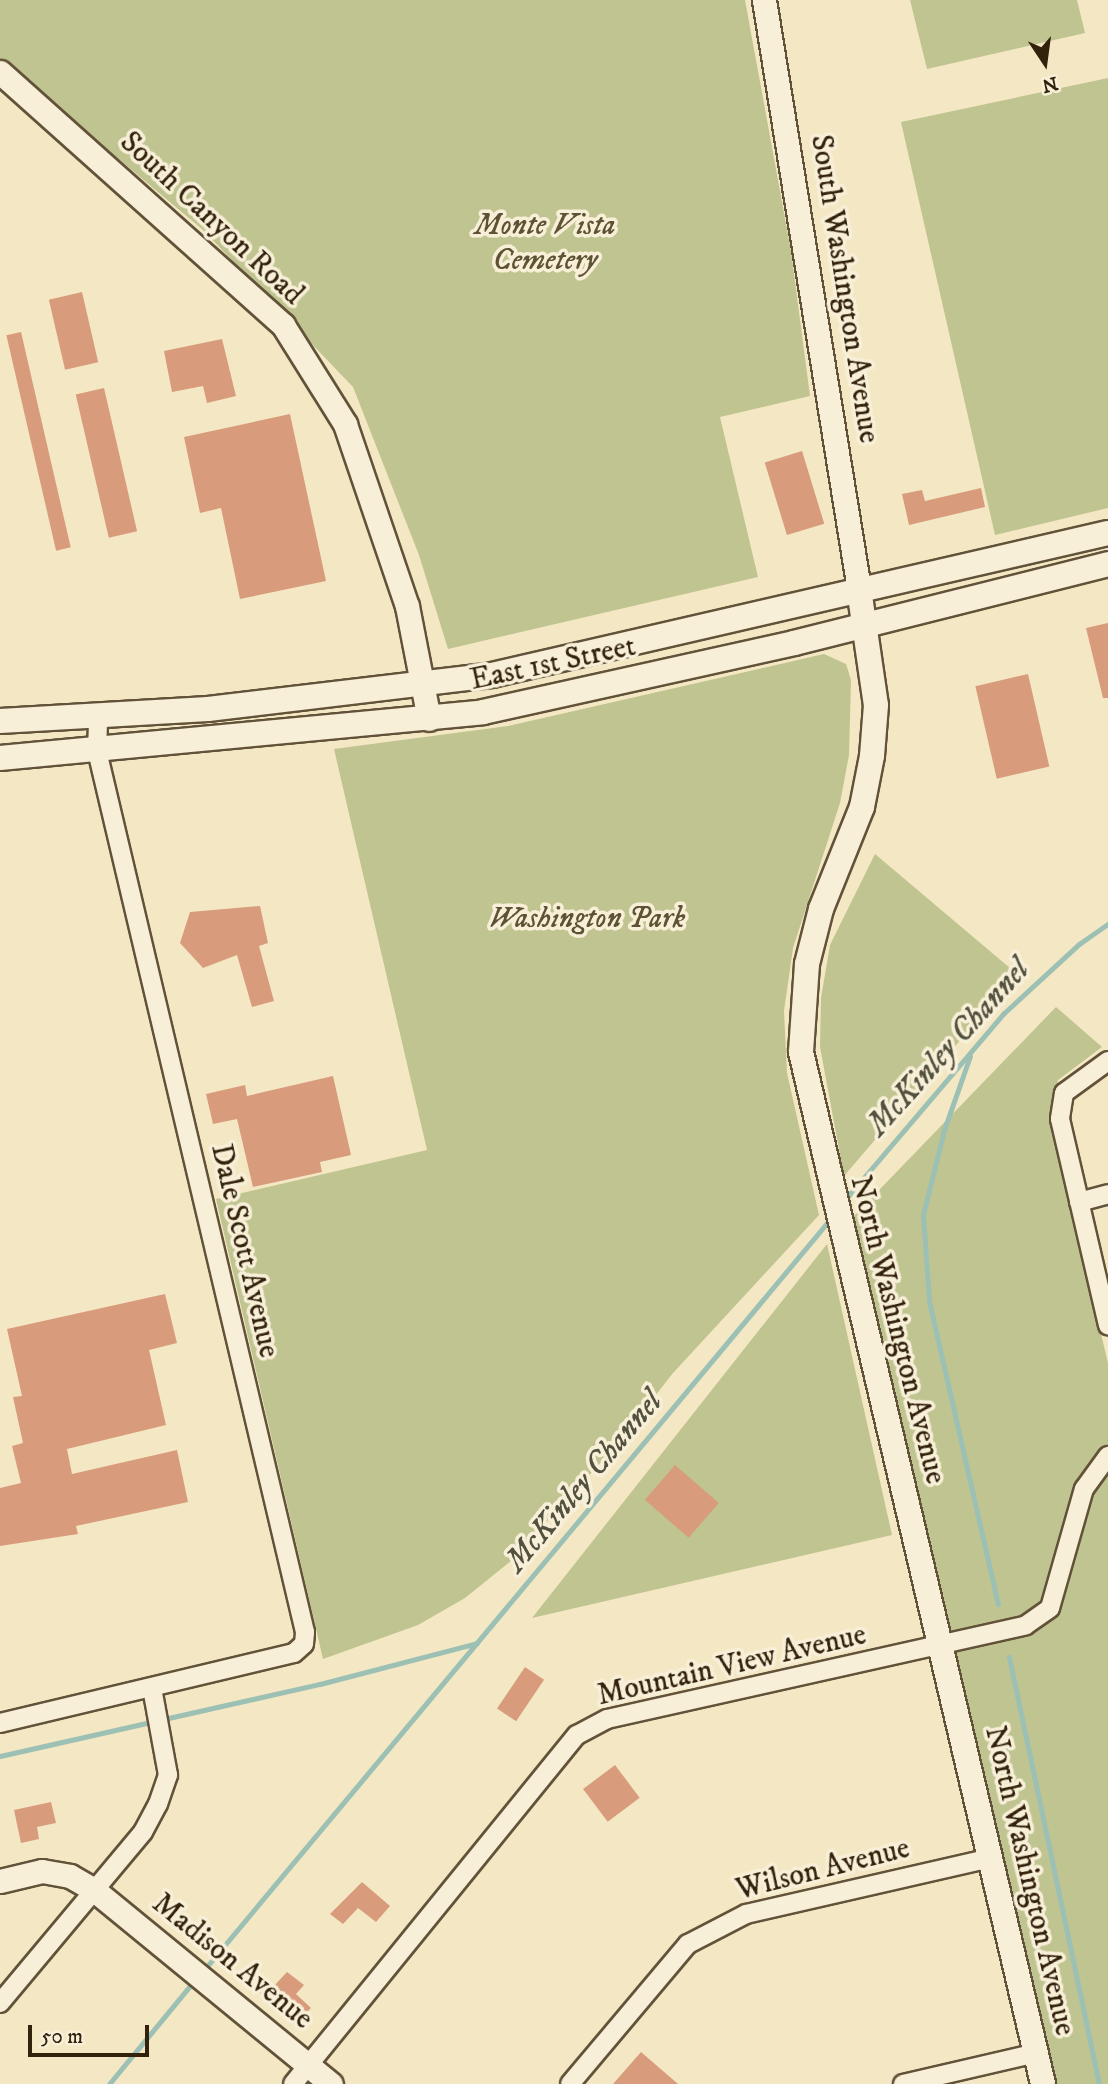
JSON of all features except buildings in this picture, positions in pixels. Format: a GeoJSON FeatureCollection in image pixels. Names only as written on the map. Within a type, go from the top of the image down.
{"type":"FeatureCollection","features":[{"type":"Feature","properties":{"kind":"main road","name":"East 1st Street"},"geometry":{"type":"LineString","coordinates":[[0,721],[208,709],[425,685],[550,664],[859,589],[1108,533]]}},
{"type":"Feature","properties":{"kind":"main road","name":"East 1st Street"},"geometry":{"type":"LineString","coordinates":[[0,758],[429,719],[568,695],[1108,564]]}},
{"type":"Feature","properties":{"kind":"main road","name":"North Washington Avenue"},"geometry":{"type":"LineString","coordinates":[[859,589],[876,705],[873,756],[862,807],[821,909],[807,964],[801,1052],[829,1182],[942,1647],[1043,2084]]}},
{"type":"Feature","properties":{"kind":"street","name":"South Washington Avenue"},"geometry":{"type":"LineString","coordinates":[[764,0],[859,589]]}},
{"type":"Feature","properties":{"kind":"street","name":"South Canyon Road"},"geometry":{"type":"LineString","coordinates":[[0,72],[283,326],[345,424],[407,606],[425,685],[429,719]]}},
{"type":"Feature","properties":{"kind":"street","name":"Dale Scott Avenue"},"geometry":{"type":"LineString","coordinates":[[0,1723],[294,1653],[304,1644],[305,1632],[97,751],[97,715]]}},
{"type":"Feature","properties":{"kind":"street"},"geometry":{"type":"LineString","coordinates":[[1108,1061],[1064,1093],[1060,1119],[1108,1326]]}},
{"type":"Feature","properties":{"kind":"street"},"geometry":{"type":"LineString","coordinates":[[1079,1202],[1108,1194]]}},
{"type":"Feature","properties":{"kind":"street","name":"Mountain View Avenue"},"geometry":{"type":"LineString","coordinates":[[293,2084],[577,1735],[607,1719],[942,1647],[1026,1625],[1050,1608],[1084,1489],[1108,1456]]}},
{"type":"Feature","properties":{"kind":"street"},"geometry":{"type":"LineString","coordinates":[[0,2003],[143,1832],[159,1804],[168,1774],[152,1688]]}},
{"type":"Feature","properties":{"kind":"street","name":"Wilson Avenue"},"geometry":{"type":"LineString","coordinates":[[570,2084],[688,1944],[746,1914],[990,1858]]}},
{"type":"Feature","properties":{"kind":"street","name":"Madison Avenue"},"geometry":{"type":"LineString","coordinates":[[0,1881],[42,1871],[70,1876],[94,1890],[331,2084]]}},
{"type":"Feature","properties":{"kind":"street"},"geometry":{"type":"LineString","coordinates":[[903,2084],[1036,2053]]}},
{"type":"Feature","properties":{"kind":"green space","name":"Monte Vista Cemetery"},"geometry":{"type":"Polygon","coordinates":[[[0,0],[745,0],[791,251],[810,396],[720,417],[758,577],[448,649],[419,555],[353,387],[203,230],[0,59],[0,0]]]}},
{"type":"Feature","properties":{"kind":"green space"},"geometry":{"type":"Polygon","coordinates":[[[910,0],[1077,0],[1085,33],[927,69],[910,0]]]}},
{"type":"Feature","properties":{"kind":"green space"},"geometry":{"type":"Polygon","coordinates":[[[1108,78],[1108,508],[995,535],[901,122],[1108,78]]]}},
{"type":"Feature","properties":{"kind":"green space","name":"Washington Park"},"geometry":{"type":"Polygon","coordinates":[[[824,654],[846,664],[851,680],[849,755],[840,803],[793,948],[784,1011],[787,1073],[819,1215],[673,1373],[615,1447],[511,1561],[465,1598],[418,1625],[323,1659],[216,1199],[427,1150],[334,749],[508,726],[824,654]]]}},
{"type":"Feature","properties":{"kind":"green space"},"geometry":{"type":"Polygon","coordinates":[[[875,854],[1017,974],[844,1176],[820,1047],[821,998],[830,945],[875,854]]]}},
{"type":"Feature","properties":{"kind":"green space"},"geometry":{"type":"Polygon","coordinates":[[[1056,1007],[1102,1047],[1058,1080],[1050,1120],[1108,1363],[1108,2084],[1056,2084],[853,1217],[1056,1007]]]}},
{"type":"Feature","properties":{"kind":"green space"},"geometry":{"type":"Polygon","coordinates":[[[827,1244],[892,1535],[532,1618],[827,1244]]]}},
{"type":"Feature","properties":{"kind":"waterway","name":"McKinley Channel"},"geometry":{"type":"LineString","coordinates":[[843,1202],[1004,1013],[1079,944],[1108,924]]}},
{"type":"Feature","properties":{"kind":"waterway"},"geometry":{"type":"LineString","coordinates":[[970,1056],[944,1130],[923,1215],[929,1301],[998,1604]]}},
{"type":"Feature","properties":{"kind":"waterway","name":"McKinley Channel"},"geometry":{"type":"LineString","coordinates":[[203,1971],[831,1218]]}},
{"type":"Feature","properties":{"kind":"waterway"},"geometry":{"type":"LineString","coordinates":[[0,1756],[320,1684],[477,1643]]}},
{"type":"Feature","properties":{"kind":"waterway"},"geometry":{"type":"LineString","coordinates":[[1009,1657],[1099,2084]]}},
{"type":"Feature","properties":{"kind":"waterway","name":"McKinley Channel"},"geometry":{"type":"LineString","coordinates":[[109,2084],[194,1981]]}}]}
